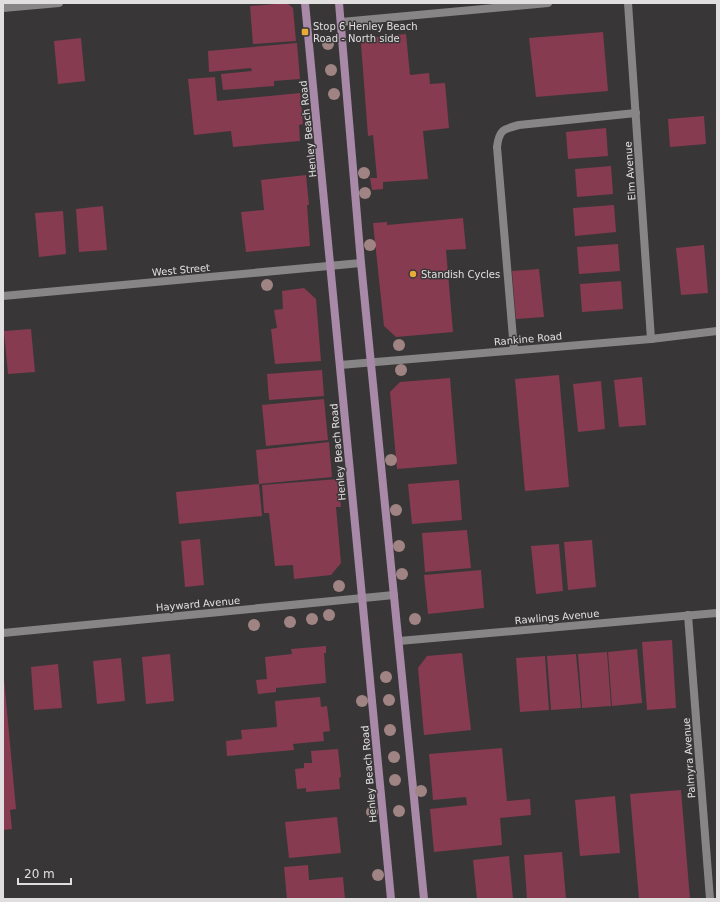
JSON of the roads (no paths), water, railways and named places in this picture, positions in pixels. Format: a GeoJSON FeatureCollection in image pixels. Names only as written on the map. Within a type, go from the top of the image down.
{"type":"FeatureCollection","features":[{"type":"Feature","properties":{"kind":"main road","name":"Henley Beach Road"},"geometry":{"type":"LineString","coordinates":[[305,3],[391,899]]}},
{"type":"Feature","properties":{"kind":"main road"},"geometry":{"type":"LineString","coordinates":[[339,3],[361,263],[424,899]]}},
{"type":"Feature","properties":{"kind":"street"},"geometry":{"type":"LineString","coordinates":[[3,8],[59,3]]}},
{"type":"Feature","properties":{"kind":"street"},"geometry":{"type":"LineString","coordinates":[[341,22],[548,3]]}},
{"type":"Feature","properties":{"kind":"street","name":"Elm Avenue"},"geometry":{"type":"LineString","coordinates":[[628,3],[651,338]]}},
{"type":"Feature","properties":{"kind":"street"},"geometry":{"type":"LineString","coordinates":[[514,350],[497,147],[498,137],[501,132],[508,128],[519,125],[636,113]]}},
{"type":"Feature","properties":{"kind":"street","name":"West Street"},"geometry":{"type":"LineString","coordinates":[[3,296],[331,267],[361,263]]}},
{"type":"Feature","properties":{"kind":"street","name":"Rankine Road"},"geometry":{"type":"LineString","coordinates":[[340,365],[717,331]]}},
{"type":"Feature","properties":{"kind":"street","name":"Hayward Avenue"},"geometry":{"type":"LineString","coordinates":[[3,633],[394,595]]}},
{"type":"Feature","properties":{"kind":"street","name":"Rawlings Avenue"},"geometry":{"type":"LineString","coordinates":[[398,641],[717,613]]}},
{"type":"Feature","properties":{"kind":"street","name":"Palmyra Avenue"},"geometry":{"type":"LineString","coordinates":[[688,615],[710,899]]}},
{"type":"Feature","properties":{"kind":"place","name":"Stop 6 Henley Beach Road - North side"},"geometry":{"type":"Point","coordinates":[305,32]}},
{"type":"Feature","properties":{"kind":"place","name":"Standish Cycles"},"geometry":{"type":"Point","coordinates":[413,274]}}]}
